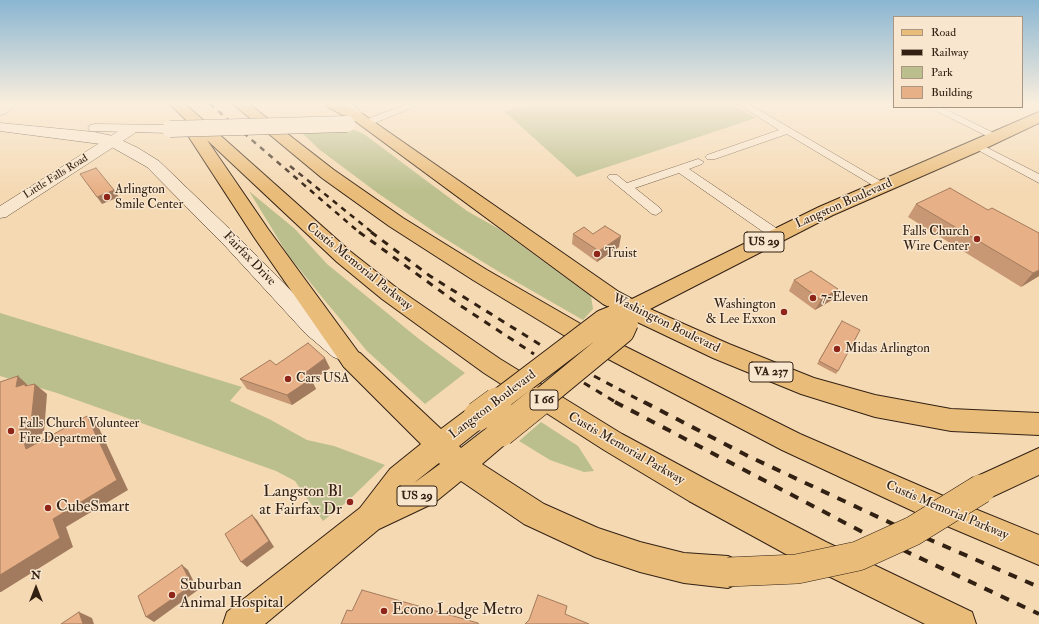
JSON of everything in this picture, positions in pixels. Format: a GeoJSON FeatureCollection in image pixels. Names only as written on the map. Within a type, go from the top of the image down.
{"type":"FeatureCollection","features":[{"type":"Feature","properties":{"kind":"main road","name":"Fairfax Drive"},"geometry":{"type":"LineString","coordinates":[[63,133],[113,141],[153,164],[233,243],[314,328],[352,360],[438,446],[460,465]]}},
{"type":"Feature","properties":{"kind":"main road"},"geometry":{"type":"LineString","coordinates":[[153,164],[139,147],[139,142],[148,135],[156,133]]}},
{"type":"Feature","properties":{"kind":"main road"},"geometry":{"type":"LineString","coordinates":[[195,133],[261,233],[352,360]]}},
{"type":"Feature","properties":{"kind":"main road","name":"Custis Memorial Parkway"},"geometry":{"type":"LineString","coordinates":[[208,133],[344,257],[390,294],[492,366],[607,438],[699,491],[822,556],[960,624]]}},
{"type":"Feature","properties":{"kind":"main road","name":"Custis Memorial Parkway"},"geometry":{"type":"LineString","coordinates":[[277,133],[328,174],[396,222],[486,279],[578,333],[667,380],[798,445],[938,508],[1039,550]]}},
{"type":"Feature","properties":{"kind":"main road","name":"Washington Boulevard"},"geometry":{"type":"LineString","coordinates":[[374,133],[606,294],[624,317],[810,387],[861,402],[950,420],[988,424],[1039,424]]}},
{"type":"Feature","properties":{"kind":"main road","name":"Langston Boulevard"},"geometry":{"type":"LineString","coordinates":[[369,519],[400,478],[438,446],[603,321],[624,317],[681,283],[777,235],[1005,133]]}},
{"type":"Feature","properties":{"kind":"main road","name":"Langston Boulevard"},"geometry":{"type":"LineString","coordinates":[[239,624],[369,519],[424,493],[460,465],[623,332],[624,317]]}},
{"type":"Feature","properties":{"kind":"main road"},"geometry":{"type":"LineString","coordinates":[[460,465],[534,514],[595,542],[665,564],[692,569],[728,572],[797,570],[858,556],[913,531],[981,489],[1039,461]]}},
{"type":"Feature","properties":{"kind":"street","name":"Little Falls Road"},"geometry":{"type":"LineString","coordinates":[[0,213],[125,133]]}},
{"type":"Feature","properties":{"kind":"street"},"geometry":{"type":"LineString","coordinates":[[711,157],[779,133]]}},
{"type":"Feature","properties":{"kind":"street"},"geometry":{"type":"LineString","coordinates":[[793,133],[884,186]]}},
{"type":"Feature","properties":{"kind":"street"},"geometry":{"type":"LineString","coordinates":[[989,133],[997,137]]}},
{"type":"Feature","properties":{"kind":"street"},"geometry":{"type":"LineString","coordinates":[[978,146],[1039,178]]}},
{"type":"Feature","properties":{"kind":"street"},"geometry":{"type":"LineString","coordinates":[[626,187],[698,162]]}},
{"type":"Feature","properties":{"kind":"street"},"geometry":{"type":"LineString","coordinates":[[680,168],[777,235]]}},
{"type":"Feature","properties":{"kind":"street"},"geometry":{"type":"LineString","coordinates":[[613,177],[656,211]]}},
{"type":"Feature","properties":{"kind":"green space"},"geometry":{"type":"Polygon","coordinates":[[[302,133],[364,134],[467,211],[499,229],[591,296],[593,309],[583,320],[501,273],[439,235],[379,194],[320,150],[302,133]]]}},
{"type":"Feature","properties":{"kind":"green space"},"geometry":{"type":"Polygon","coordinates":[[[528,133],[710,133],[577,177],[528,133]]]}},
{"type":"Feature","properties":{"kind":"green space"},"geometry":{"type":"Polygon","coordinates":[[[249,191],[295,229],[327,264],[419,339],[465,373],[425,404],[367,351],[326,302],[288,255],[249,191]]]}},
{"type":"Feature","properties":{"kind":"green space"},"geometry":{"type":"Polygon","coordinates":[[[0,313],[242,387],[230,401],[269,419],[307,440],[334,446],[385,465],[349,500],[323,521],[295,481],[276,471],[57,393],[0,376],[0,313]]]}},
{"type":"Feature","properties":{"kind":"green space"},"geometry":{"type":"Polygon","coordinates":[[[541,422],[578,446],[594,471],[584,472],[550,460],[519,441],[541,422]]]}},
{"type":"Feature","properties":{"kind":"building"},"geometry":{"type":"Polygon","coordinates":[[[96,168],[114,190],[97,197],[80,174],[96,168]]]}},
{"type":"Feature","properties":{"kind":"building"},"geometry":{"type":"Polygon","coordinates":[[[950,188],[988,210],[992,208],[1039,233],[1039,270],[1033,273],[916,204],[950,188]]]}},
{"type":"Feature","properties":{"kind":"building"},"geometry":{"type":"Polygon","coordinates":[[[605,226],[621,236],[599,251],[573,234],[584,227],[593,234],[605,226]]]}},
{"type":"Feature","properties":{"kind":"building"},"geometry":{"type":"Polygon","coordinates":[[[811,271],[838,289],[821,300],[794,280],[811,271]]]}},
{"type":"Feature","properties":{"kind":"building","name":"Midas Arlington"},"geometry":{"type":"Polygon","coordinates":[[[842,321],[860,330],[838,371],[819,361],[842,321]]]}},
{"type":"Feature","properties":{"kind":"building"},"geometry":{"type":"Polygon","coordinates":[[[308,343],[325,358],[305,373],[311,379],[287,395],[240,379],[270,360],[276,365],[308,343]]]}},
{"type":"Feature","properties":{"kind":"building","name":"CubeSmart"},"geometry":{"type":"Polygon","coordinates":[[[18,376],[16,387],[25,384],[25,386],[35,384],[31,423],[19,427],[26,449],[87,416],[117,480],[53,519],[60,538],[0,575],[0,382],[18,376]]]}},
{"type":"Feature","properties":{"kind":"building"},"geometry":{"type":"Polygon","coordinates":[[[252,515],[269,541],[241,562],[225,534],[252,515]]]}},
{"type":"Feature","properties":{"kind":"building"},"geometry":{"type":"Polygon","coordinates":[[[182,565],[192,585],[146,617],[138,596],[182,565]]]}},
{"type":"Feature","properties":{"kind":"building"},"geometry":{"type":"Polygon","coordinates":[[[362,590],[479,624],[341,624],[347,610],[352,611],[362,590]]]}},
{"type":"Feature","properties":{"kind":"building"},"geometry":{"type":"Polygon","coordinates":[[[538,595],[567,606],[565,614],[589,624],[525,624],[529,620],[538,595]]]}},
{"type":"Feature","properties":{"kind":"building"},"geometry":{"type":"Polygon","coordinates":[[[79,612],[83,624],[61,624],[79,612]]]}},
{"type":"Feature","properties":{"kind":"railway"},"geometry":{"type":"LineString","coordinates":[[244,133],[360,233]]}},
{"type":"Feature","properties":{"kind":"railway"},"geometry":{"type":"LineString","coordinates":[[290,166],[373,233]]}},
{"type":"Feature","properties":{"kind":"railway"},"geometry":{"type":"LineString","coordinates":[[359,232],[461,306],[534,354]]}},
{"type":"Feature","properties":{"kind":"railway"},"geometry":{"type":"LineString","coordinates":[[371,232],[430,276],[544,347]]}},
{"type":"Feature","properties":{"kind":"railway"},"geometry":{"type":"LineString","coordinates":[[594,376],[645,403]]}},
{"type":"Feature","properties":{"kind":"railway"},"geometry":{"type":"LineString","coordinates":[[584,383],[617,403]]}},
{"type":"Feature","properties":{"kind":"railway"},"geometry":{"type":"LineString","coordinates":[[615,402],[870,536]]}},
{"type":"Feature","properties":{"kind":"railway"},"geometry":{"type":"LineString","coordinates":[[644,402],[748,456],[895,525]]}},
{"type":"Feature","properties":{"kind":"railway"},"geometry":{"type":"LineString","coordinates":[[926,538],[1039,587]]}},
{"type":"Feature","properties":{"kind":"railway"},"geometry":{"type":"LineString","coordinates":[[903,550],[1039,614]]}},
{"type":"Feature","properties":{"kind":"place","name":"Arlington Smile Center"},"geometry":{"type":"Point","coordinates":[107,197]}},
{"type":"Feature","properties":{"kind":"place","name":"Falls Church Wire Center"},"geometry":{"type":"Point","coordinates":[977,239]}},
{"type":"Feature","properties":{"kind":"place","name":"Truist"},"geometry":{"type":"Point","coordinates":[597,254]}},
{"type":"Feature","properties":{"kind":"place","name":"7-Eleven"},"geometry":{"type":"Point","coordinates":[813,298]}},
{"type":"Feature","properties":{"kind":"place","name":"Washington & Lee Exxon"},"geometry":{"type":"Point","coordinates":[784,312]}},
{"type":"Feature","properties":{"kind":"place","name":"Midas Arlington"},"geometry":{"type":"Point","coordinates":[837,349]}},
{"type":"Feature","properties":{"kind":"place","name":"Cars USA"},"geometry":{"type":"Point","coordinates":[288,379]}},
{"type":"Feature","properties":{"kind":"place","name":"Falls Church Volunteer Fire Department"},"geometry":{"type":"Point","coordinates":[11,431]}},
{"type":"Feature","properties":{"kind":"place","name":"Langston Bl at Fairfax Dr"},"geometry":{"type":"Point","coordinates":[350,502]}},
{"type":"Feature","properties":{"kind":"place","name":"CubeSmart"},"geometry":{"type":"Point","coordinates":[48,508]}},
{"type":"Feature","properties":{"kind":"place","name":"Suburban Animal Hospital"},"geometry":{"type":"Point","coordinates":[172,595]}},
{"type":"Feature","properties":{"kind":"place","name":"Econo Lodge Metro"},"geometry":{"type":"Point","coordinates":[384,611]}}]}
